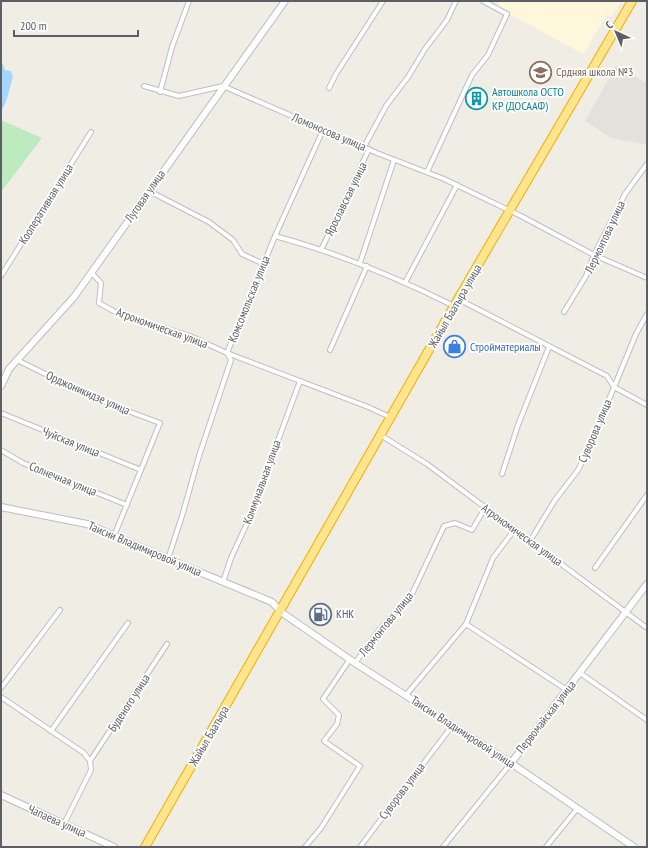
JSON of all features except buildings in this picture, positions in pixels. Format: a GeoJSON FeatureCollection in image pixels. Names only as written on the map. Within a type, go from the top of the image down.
{"type":"FeatureCollection","features":[{"type":"Feature","properties":{"kind":"highway","name":"Жайыл Баатыра улица"},"geometry":{"type":"LineString","coordinates":[[280,612],[382,436],[457,302],[632,1]]}},
{"type":"Feature","properties":{"kind":"highway","name":"Жайыл Баатыра"},"geometry":{"type":"LineString","coordinates":[[145,847],[280,612]]}},
{"type":"Feature","properties":{"kind":"street"},"geometry":{"type":"LineString","coordinates":[[160,92],[172,47],[190,1]]}},
{"type":"Feature","properties":{"kind":"street","name":"Луговая улица"},"geometry":{"type":"LineString","coordinates":[[1,386],[9,369],[74,297],[285,1]]}},
{"type":"Feature","properties":{"kind":"street"},"geometry":{"type":"LineString","coordinates":[[329,88],[336,74],[383,1]]}},
{"type":"Feature","properties":{"kind":"street"},"geometry":{"type":"LineString","coordinates":[[364,147],[386,106],[447,20],[456,1]]}},
{"type":"Feature","properties":{"kind":"street"},"geometry":{"type":"LineString","coordinates":[[427,172],[472,75],[488,55],[507,14],[483,1]]}},
{"type":"Feature","properties":{"kind":"street"},"geometry":{"type":"LineString","coordinates":[[144,86],[160,92],[179,96],[223,86]]}},
{"type":"Feature","properties":{"kind":"street","name":"Ломоносова улица"},"geometry":{"type":"LineString","coordinates":[[223,86],[394,160],[457,185],[510,211],[594,256],[647,278]]}},
{"type":"Feature","properties":{"kind":"street","name":"Комсомольская улица"},"geometry":{"type":"LineString","coordinates":[[168,559],[199,456],[231,360],[227,353],[275,236],[324,130]]}},
{"type":"Feature","properties":{"kind":"street","name":"Кооперативная улица"},"geometry":{"type":"LineString","coordinates":[[1,276],[91,132]]}},
{"type":"Feature","properties":{"kind":"street","name":"Ярославская улица"},"geometry":{"type":"LineString","coordinates":[[322,248],[369,149]]}},
{"type":"Feature","properties":{"kind":"street"},"geometry":{"type":"LineString","coordinates":[[360,263],[394,160]]}},
{"type":"Feature","properties":{"kind":"street","name":"Лермонтова улица"},"geometry":{"type":"LineString","coordinates":[[564,312],[586,276],[594,256],[625,194],[647,164]]}},
{"type":"Feature","properties":{"kind":"street"},"geometry":{"type":"LineString","coordinates":[[406,281],[457,185]]}},
{"type":"Feature","properties":{"kind":"street"},"geometry":{"type":"LineString","coordinates":[[149,191],[209,222],[233,240],[242,254],[264,264]]}},
{"type":"Feature","properties":{"kind":"street"},"geometry":{"type":"LineString","coordinates":[[275,236],[322,248],[457,302],[607,376],[614,387],[647,405]]}},
{"type":"Feature","properties":{"kind":"street"},"geometry":{"type":"LineString","coordinates":[[330,350],[367,266]]}},
{"type":"Feature","properties":{"kind":"street","name":"Агрономическая улица"},"geometry":{"type":"LineString","coordinates":[[91,272],[101,283],[99,304],[118,313],[190,336],[227,353],[368,407],[392,418]]}},
{"type":"Feature","properties":{"kind":"street","name":"Суворова улица"},"geometry":{"type":"LineString","coordinates":[[530,540],[555,500],[578,470],[588,450],[636,334],[647,314]]}},
{"type":"Feature","properties":{"kind":"street"},"geometry":{"type":"LineString","coordinates":[[502,474],[518,425],[549,347]]}},
{"type":"Feature","properties":{"kind":"street","name":"Орджоникидзе улица"},"geometry":{"type":"LineString","coordinates":[[17,360],[96,399],[160,423],[141,470]]}},
{"type":"Feature","properties":{"kind":"street","name":"Коммунальная улица"},"geometry":{"type":"LineString","coordinates":[[223,582],[231,558],[249,519],[300,381]]}},
{"type":"Feature","properties":{"kind":"street","name":"Чуйская улица"},"geometry":{"type":"LineString","coordinates":[[1,414],[141,470]]}},
{"type":"Feature","properties":{"kind":"street","name":"Агрономическая улица"},"geometry":{"type":"LineString","coordinates":[[382,436],[427,464],[647,628]]}},
{"type":"Feature","properties":{"kind":"street","name":"Солнечная улица"},"geometry":{"type":"LineString","coordinates":[[1,450],[23,463],[127,505]]}},
{"type":"Feature","properties":{"kind":"street"},"geometry":{"type":"LineString","coordinates":[[114,536],[141,470]]}},
{"type":"Feature","properties":{"kind":"street"},"geometry":{"type":"LineString","coordinates":[[595,568],[647,495]]}},
{"type":"Feature","properties":{"kind":"street","name":"Таисии Владимировой улица"},"geometry":{"type":"LineString","coordinates":[[1,507],[87,524],[272,602],[280,612],[355,663],[511,763],[634,847]]}},
{"type":"Feature","properties":{"kind":"street","name":"Лермонтова улица"},"geometry":{"type":"LineString","coordinates":[[355,663],[379,630],[412,594],[444,526],[456,524],[472,530],[485,508]]}},
{"type":"Feature","properties":{"kind":"street"},"geometry":{"type":"LineString","coordinates":[[406,695],[466,624],[493,558],[514,529]]}},
{"type":"Feature","properties":{"kind":"street","name":"Первомайская улица"},"geometry":{"type":"LineString","coordinates":[[443,847],[511,763],[647,584]]}},
{"type":"Feature","properties":{"kind":"street"},"geometry":{"type":"LineString","coordinates":[[1,688],[60,610]]}},
{"type":"Feature","properties":{"kind":"street"},"geometry":{"type":"LineString","coordinates":[[51,731],[128,623]]}},
{"type":"Feature","properties":{"kind":"street"},"geometry":{"type":"LineString","coordinates":[[466,624],[567,690]]}},
{"type":"Feature","properties":{"kind":"street","name":"Буденого улица"},"geometry":{"type":"LineString","coordinates":[[64,824],[91,770],[90,761],[167,644]]}},
{"type":"Feature","properties":{"kind":"street","name":"Лермонтова улица"},"geometry":{"type":"LineString","coordinates":[[305,847],[321,828],[360,766],[324,742],[337,724],[339,715],[323,699],[350,659]]}},
{"type":"Feature","properties":{"kind":"street"},"geometry":{"type":"LineString","coordinates":[[580,673],[647,720]]}},
{"type":"Feature","properties":{"kind":"street"},"geometry":{"type":"LineString","coordinates":[[1,697],[84,753],[90,761]]}},
{"type":"Feature","properties":{"kind":"street","name":"Суворова улица"},"geometry":{"type":"LineString","coordinates":[[360,847],[452,726]]}},
{"type":"Feature","properties":{"kind":"street","name":"Чапаева улица"},"geometry":{"type":"LineString","coordinates":[[1,795],[114,847]]}},
{"type":"Feature","properties":{"kind":"street"},"geometry":{"type":"LineString","coordinates":[[546,847],[577,809]]}},
{"type":"Feature","properties":{"kind":"shaded area"},"geometry":{"type":"Polygon","coordinates":[[[500,1],[622,1],[611,17],[607,15],[583,54],[497,7],[500,1]]]}},
{"type":"Feature","properties":{"kind":"shaded area"},"geometry":{"type":"Polygon","coordinates":[[[616,66],[647,83],[647,145],[611,138],[585,121],[616,66]]]}},
{"type":"Feature","properties":{"kind":"green space"},"geometry":{"type":"Polygon","coordinates":[[[1,120],[42,138],[1,192],[1,120]]]}},
{"type":"Feature","properties":{"kind":"water"},"geometry":{"type":"Polygon","coordinates":[[[1,60],[5,70],[11,71],[13,77],[7,99],[1,111],[1,60]]]}},
{"type":"Feature","properties":{"kind":"place","name":"Срдняя школа №3"},"geometry":{"type":"Point","coordinates":[540,72]}},
{"type":"Feature","properties":{"kind":"place","name":"Автошкола ОСТО КР (ДОСААФ)"},"geometry":{"type":"Point","coordinates":[477,99]}},
{"type":"Feature","properties":{"kind":"place","name":"Стройматериалы"},"geometry":{"type":"Point","coordinates":[455,347]}},
{"type":"Feature","properties":{"kind":"place","name":"КНК"},"geometry":{"type":"Point","coordinates":[321,614]}}]}
